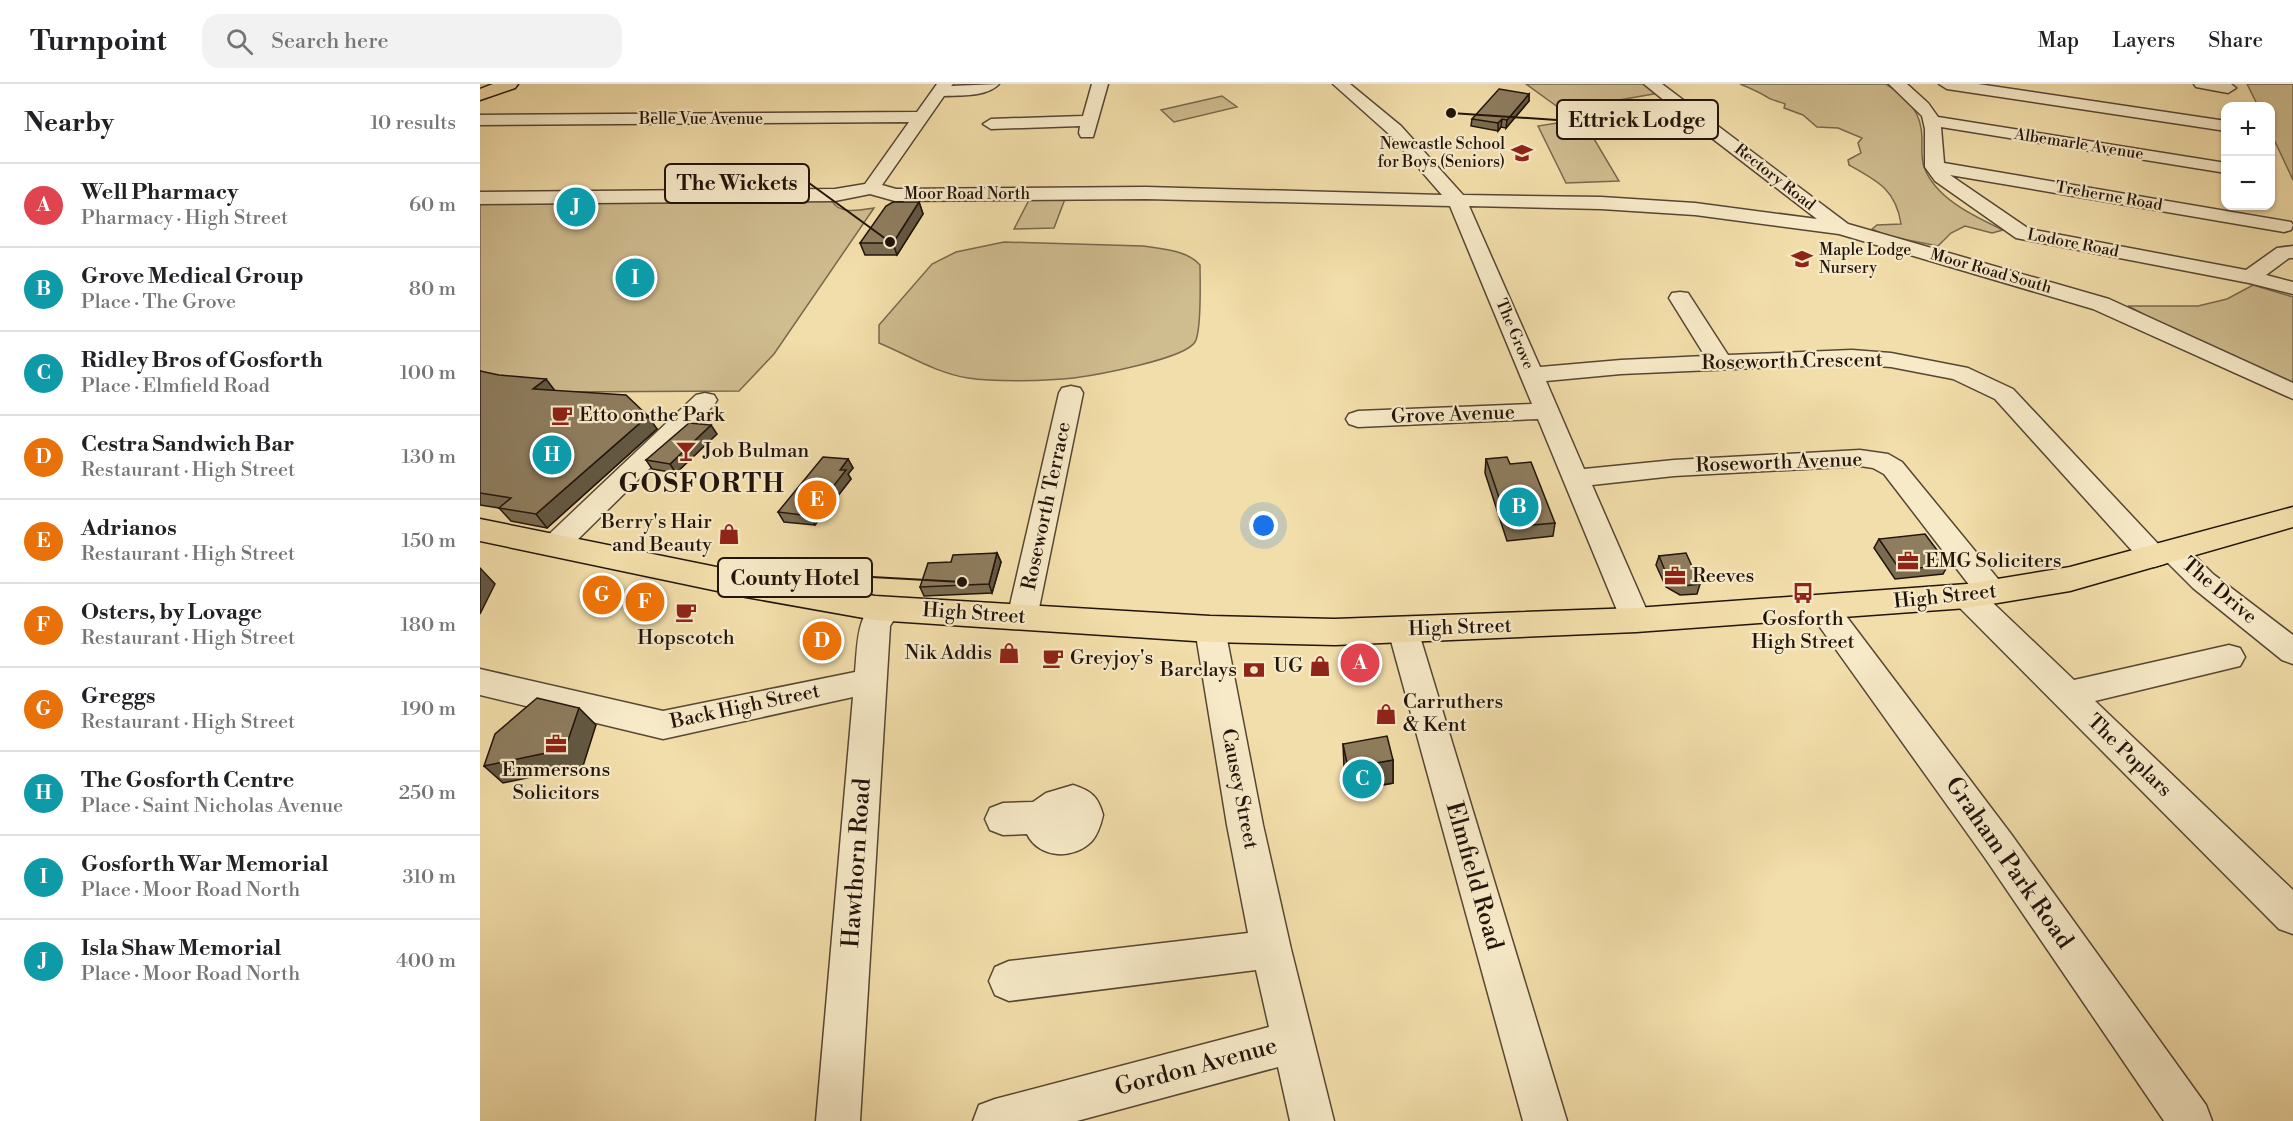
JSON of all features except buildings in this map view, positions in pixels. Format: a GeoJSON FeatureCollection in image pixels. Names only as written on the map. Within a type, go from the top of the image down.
{"type":"FeatureCollection","features":[{"type":"Feature","properties":{"kind":"main road"},"geometry":{"type":"LineString","coordinates":[[480,95],[509,84]]}},
{"type":"Feature","properties":{"kind":"main road","name":"High Street"},"geometry":{"type":"LineString","coordinates":[[480,530],[746,585],[886,609],[1283,632],[1403,630],[1636,620],[1979,595],[2070,579],[2293,517]]}},
{"type":"Feature","properties":{"kind":"street"},"geometry":{"type":"LineString","coordinates":[[871,188],[943,88],[978,89],[991,84]]}},
{"type":"Feature","properties":{"kind":"street"},"geometry":{"type":"LineString","coordinates":[[1003,104],[987,131],[1088,127],[1100,84]]}},
{"type":"Feature","properties":{"kind":"street","name":"The Grove"},"geometry":{"type":"LineString","coordinates":[[1341,84],[1395,130],[1456,199],[1636,620]]}},
{"type":"Feature","properties":{"kind":"street","name":"Rectory Road"},"geometry":{"type":"LineString","coordinates":[[1652,84],[1841,228]]}},
{"type":"Feature","properties":{"kind":"street"},"geometry":{"type":"LineString","coordinates":[[1897,84],[1925,110],[1932,121],[1934,167]]}},
{"type":"Feature","properties":{"kind":"street"},"geometry":{"type":"LineString","coordinates":[[1947,84],[2221,125]]}},
{"type":"Feature","properties":{"kind":"street"},"geometry":{"type":"LineString","coordinates":[[2202,84],[2227,86],[2232,102]]}},
{"type":"Feature","properties":{"kind":"street"},"geometry":{"type":"LineString","coordinates":[[1648,135],[1627,123],[1693,113]]}},
{"type":"Feature","properties":{"kind":"street","name":"Belle Vue Avenue"},"geometry":{"type":"LineString","coordinates":[[480,120],[922,117]]}},
{"type":"Feature","properties":{"kind":"street","name":"Albemarle Avenue"},"geometry":{"type":"LineString","coordinates":[[1932,121],[2221,167]]}},
{"type":"Feature","properties":{"kind":"street","name":"Treherne Road"},"geometry":{"type":"LineString","coordinates":[[1934,167],[2288,233]]}},
{"type":"Feature","properties":{"kind":"street","name":"Lodore Road"},"geometry":{"type":"LineString","coordinates":[[1934,167],[1941,177],[2024,234],[2250,277],[2293,288]]}},
{"type":"Feature","properties":{"kind":"street","name":"Moor Road North"},"geometry":{"type":"LineString","coordinates":[[480,198],[835,195],[871,188],[895,195],[1146,193],[1240,197],[1456,199]]}},
{"type":"Feature","properties":{"kind":"street","name":"Moor Road South"},"geometry":{"type":"LineString","coordinates":[[1456,199],[1601,202],[1695,209],[1841,228],[2101,304],[2293,392]]}},
{"type":"Feature","properties":{"kind":"street"},"geometry":{"type":"LineString","coordinates":[[2275,208],[2288,233]]}},
{"type":"Feature","properties":{"kind":"street"},"geometry":{"type":"LineString","coordinates":[[2250,277],[2284,252],[2293,252]]}},
{"type":"Feature","properties":{"kind":"street"},"geometry":{"type":"LineString","coordinates":[[1680,298],[1721,363]]}},
{"type":"Feature","properties":{"kind":"street","name":"Roseworth Crescent"},"geometry":{"type":"LineString","coordinates":[[1532,375],[1620,367],[1852,357],[1891,360],[1960,373],[2004,394],[2163,554]]}},
{"type":"Feature","properties":{"kind":"street","name":"Roseworth Terrace"},"geometry":{"type":"LineString","coordinates":[[1022,618],[1071,393]]}},
{"type":"Feature","properties":{"kind":"street"},"geometry":{"type":"LineString","coordinates":[[554,546],[705,400]]}},
{"type":"Feature","properties":{"kind":"street","name":"Grove Avenue"},"geometry":{"type":"LineString","coordinates":[[1358,419],[1548,411]]}},
{"type":"Feature","properties":{"kind":"street","name":"Roseworth Avenue"},"geometry":{"type":"LineString","coordinates":[[1576,478],[1674,468],[1860,458],[1879,460],[1893,468],[1979,595]]}},
{"type":"Feature","properties":{"kind":"street","name":"The Drive"},"geometry":{"type":"LineString","coordinates":[[2163,554],[2203,581],[2293,652]]}},
{"type":"Feature","properties":{"kind":"street","name":"The Poplars"},"geometry":{"type":"LineString","coordinates":[[1979,595],[2066,695],[2293,916]]}},
{"type":"Feature","properties":{"kind":"street","name":"Graham Park Road"},"geometry":{"type":"LineString","coordinates":[[1823,608],[1998,846],[2190,1121]]}},
{"type":"Feature","properties":{"kind":"street","name":"Hawthorn Road"},"geometry":{"type":"LineString","coordinates":[[838,1121],[875,624],[886,609]]}},
{"type":"Feature","properties":{"kind":"street","name":"Causey Street"},"geometry":{"type":"LineString","coordinates":[[1210,629],[1245,825],[1312,1121]]}},
{"type":"Feature","properties":{"kind":"street","name":"Elmfield Road"},"geometry":{"type":"LineString","coordinates":[[1403,630],[1545,1121]]}},
{"type":"Feature","properties":{"kind":"street"},"geometry":{"type":"LineString","coordinates":[[2066,695],[2229,657]]}},
{"type":"Feature","properties":{"kind":"street","name":"Back High Street"},"geometry":{"type":"LineString","coordinates":[[480,682],[663,724],[871,681]]}},
{"type":"Feature","properties":{"kind":"street"},"geometry":{"type":"LineString","coordinates":[[1003,819],[1042,818]]}},
{"type":"Feature","properties":{"kind":"street"},"geometry":{"type":"LineString","coordinates":[[1009,981],[1271,948]]}},
{"type":"Feature","properties":{"kind":"street","name":"Gordon Avenue"},"geometry":{"type":"LineString","coordinates":[[1002,1119],[1294,1041]]}},
{"type":"Feature","properties":{"kind":"shaded area"},"geometry":{"type":"Polygon","coordinates":[[[1526,84],[1645,84],[1659,93],[1562,110],[1526,84]]]}},
{"type":"Feature","properties":{"kind":"shaded area"},"geometry":{"type":"Polygon","coordinates":[[[1740,84],[1886,84],[1907,100],[1916,113],[1921,129],[1924,167],[1937,188],[1957,205],[2003,230],[1992,233],[1965,226],[1951,233],[1938,246],[1887,236],[1872,229],[1877,225],[1901,224],[1895,203],[1884,188],[1849,165],[1848,160],[1861,153],[1858,143],[1862,138],[1838,128],[1817,127],[1803,115],[1784,108],[1785,104],[1740,84]]]}},
{"type":"Feature","properties":{"kind":"shaded area"},"geometry":{"type":"Polygon","coordinates":[[[2247,84],[2293,84],[2293,180],[2275,142],[2275,102],[2256,102],[2247,84]]]}},
{"type":"Feature","properties":{"kind":"shaded area"},"geometry":{"type":"Polygon","coordinates":[[[1222,96],[1237,107],[1174,122],[1161,110],[1222,96]]]}},
{"type":"Feature","properties":{"kind":"shaded area"},"geometry":{"type":"Polygon","coordinates":[[[1576,120],[1590,132],[1619,181],[1566,183],[1538,126],[1576,120]]]}},
{"type":"Feature","properties":{"kind":"shaded area"},"geometry":{"type":"Polygon","coordinates":[[[1065,199],[1054,228],[1014,229],[1029,200],[1065,199]]]}},
{"type":"Feature","properties":{"kind":"shaded area"},"geometry":{"type":"Polygon","coordinates":[[[832,201],[845,210],[874,208],[774,354],[739,391],[556,392],[480,381],[480,204],[832,201]]]}},
{"type":"Feature","properties":{"kind":"shaded area"},"geometry":{"type":"Polygon","coordinates":[[[1004,242],[1143,246],[1174,251],[1188,256],[1200,265],[1200,317],[1195,342],[1175,354],[1119,370],[1074,378],[1021,381],[956,376],[879,343],[879,325],[932,264],[956,252],[1004,242]]]}},
{"type":"Feature","properties":{"kind":"shaded area"},"geometry":{"type":"Polygon","coordinates":[[[2253,285],[2293,297],[2293,387],[2203,346],[2128,306],[2198,306],[2227,299],[2253,285]]]}},
{"type":"Feature","properties":{"kind":"place","name":"Ettrick Lodge"},"geometry":{"type":"Point","coordinates":[1451,113]}},
{"type":"Feature","properties":{"kind":"place","name":"Newcastle School for Boys (Seniors)"},"geometry":{"type":"Point","coordinates":[1522,153]}},
{"type":"Feature","properties":{"kind":"place","name":"Isla Shaw Memorial"},"geometry":{"type":"Point","coordinates":[576,207]}},
{"type":"Feature","properties":{"kind":"place","name":"The Wickets"},"geometry":{"type":"Point","coordinates":[890,242]}},
{"type":"Feature","properties":{"kind":"place","name":"Maple Lodge Nursery"},"geometry":{"type":"Point","coordinates":[1802,259]}},
{"type":"Feature","properties":{"kind":"place","name":"Gosforth War Memorial"},"geometry":{"type":"Point","coordinates":[635,278]}},
{"type":"Feature","properties":{"kind":"place","name":"Etto on the Park"},"geometry":{"type":"Point","coordinates":[562,415]}},
{"type":"Feature","properties":{"kind":"place","name":"Job Bulman"},"geometry":{"type":"Point","coordinates":[686,451]}},
{"type":"Feature","properties":{"kind":"place","name":"The Gosforth Centre"},"geometry":{"type":"Point","coordinates":[552,455]}},
{"type":"Feature","properties":{"kind":"place","name":"Adrianos"},"geometry":{"type":"Point","coordinates":[817,500]}},
{"type":"Feature","properties":{"kind":"place","name":"Grove Medical Group"},"geometry":{"type":"Point","coordinates":[1519,507]}},
{"type":"Feature","properties":{"kind":"place","name":"Berry's Hair and Beauty"},"geometry":{"type":"Point","coordinates":[729,534]}},
{"type":"Feature","properties":{"kind":"place","name":"EMG Soliciters"},"geometry":{"type":"Point","coordinates":[1908,561]}},
{"type":"Feature","properties":{"kind":"place","name":"Reeves"},"geometry":{"type":"Point","coordinates":[1675,576]}},
{"type":"Feature","properties":{"kind":"place","name":"County Hotel"},"geometry":{"type":"Point","coordinates":[962,582]}},
{"type":"Feature","properties":{"kind":"place","name":"Gosforth High Street"},"geometry":{"type":"Point","coordinates":[1803,593]}},
{"type":"Feature","properties":{"kind":"place","name":"Greggs"},"geometry":{"type":"Point","coordinates":[602,595]}},
{"type":"Feature","properties":{"kind":"place","name":"Osters, by Lovage"},"geometry":{"type":"Point","coordinates":[645,602]}},
{"type":"Feature","properties":{"kind":"place","name":"Hopscotch"},"geometry":{"type":"Point","coordinates":[686,612]}},
{"type":"Feature","properties":{"kind":"place","name":"Cestra Sandwich Bar"},"geometry":{"type":"Point","coordinates":[822,641]}},
{"type":"Feature","properties":{"kind":"place","name":"Nik Addis"},"geometry":{"type":"Point","coordinates":[1009,653]}},
{"type":"Feature","properties":{"kind":"place","name":"Greyjoy's"},"geometry":{"type":"Point","coordinates":[1053,658]}},
{"type":"Feature","properties":{"kind":"place","name":"Well Pharmacy"},"geometry":{"type":"Point","coordinates":[1360,663]}},
{"type":"Feature","properties":{"kind":"place","name":"UG"},"geometry":{"type":"Point","coordinates":[1320,666]}},
{"type":"Feature","properties":{"kind":"place","name":"Barclays"},"geometry":{"type":"Point","coordinates":[1254,670]}},
{"type":"Feature","properties":{"kind":"place","name":"Carruthers & Kent"},"geometry":{"type":"Point","coordinates":[1386,714]}},
{"type":"Feature","properties":{"kind":"place","name":"Emmersons Solicitors"},"geometry":{"type":"Point","coordinates":[556,744]}},
{"type":"Feature","properties":{"kind":"place","name":"Ridley Bros of Gosforth"},"geometry":{"type":"Point","coordinates":[1362,779]}},
{"type":"Feature","properties":{"kind":"district","name":"GOSFORTH"},"geometry":{"type":"Point","coordinates":[702,484]}}]}
